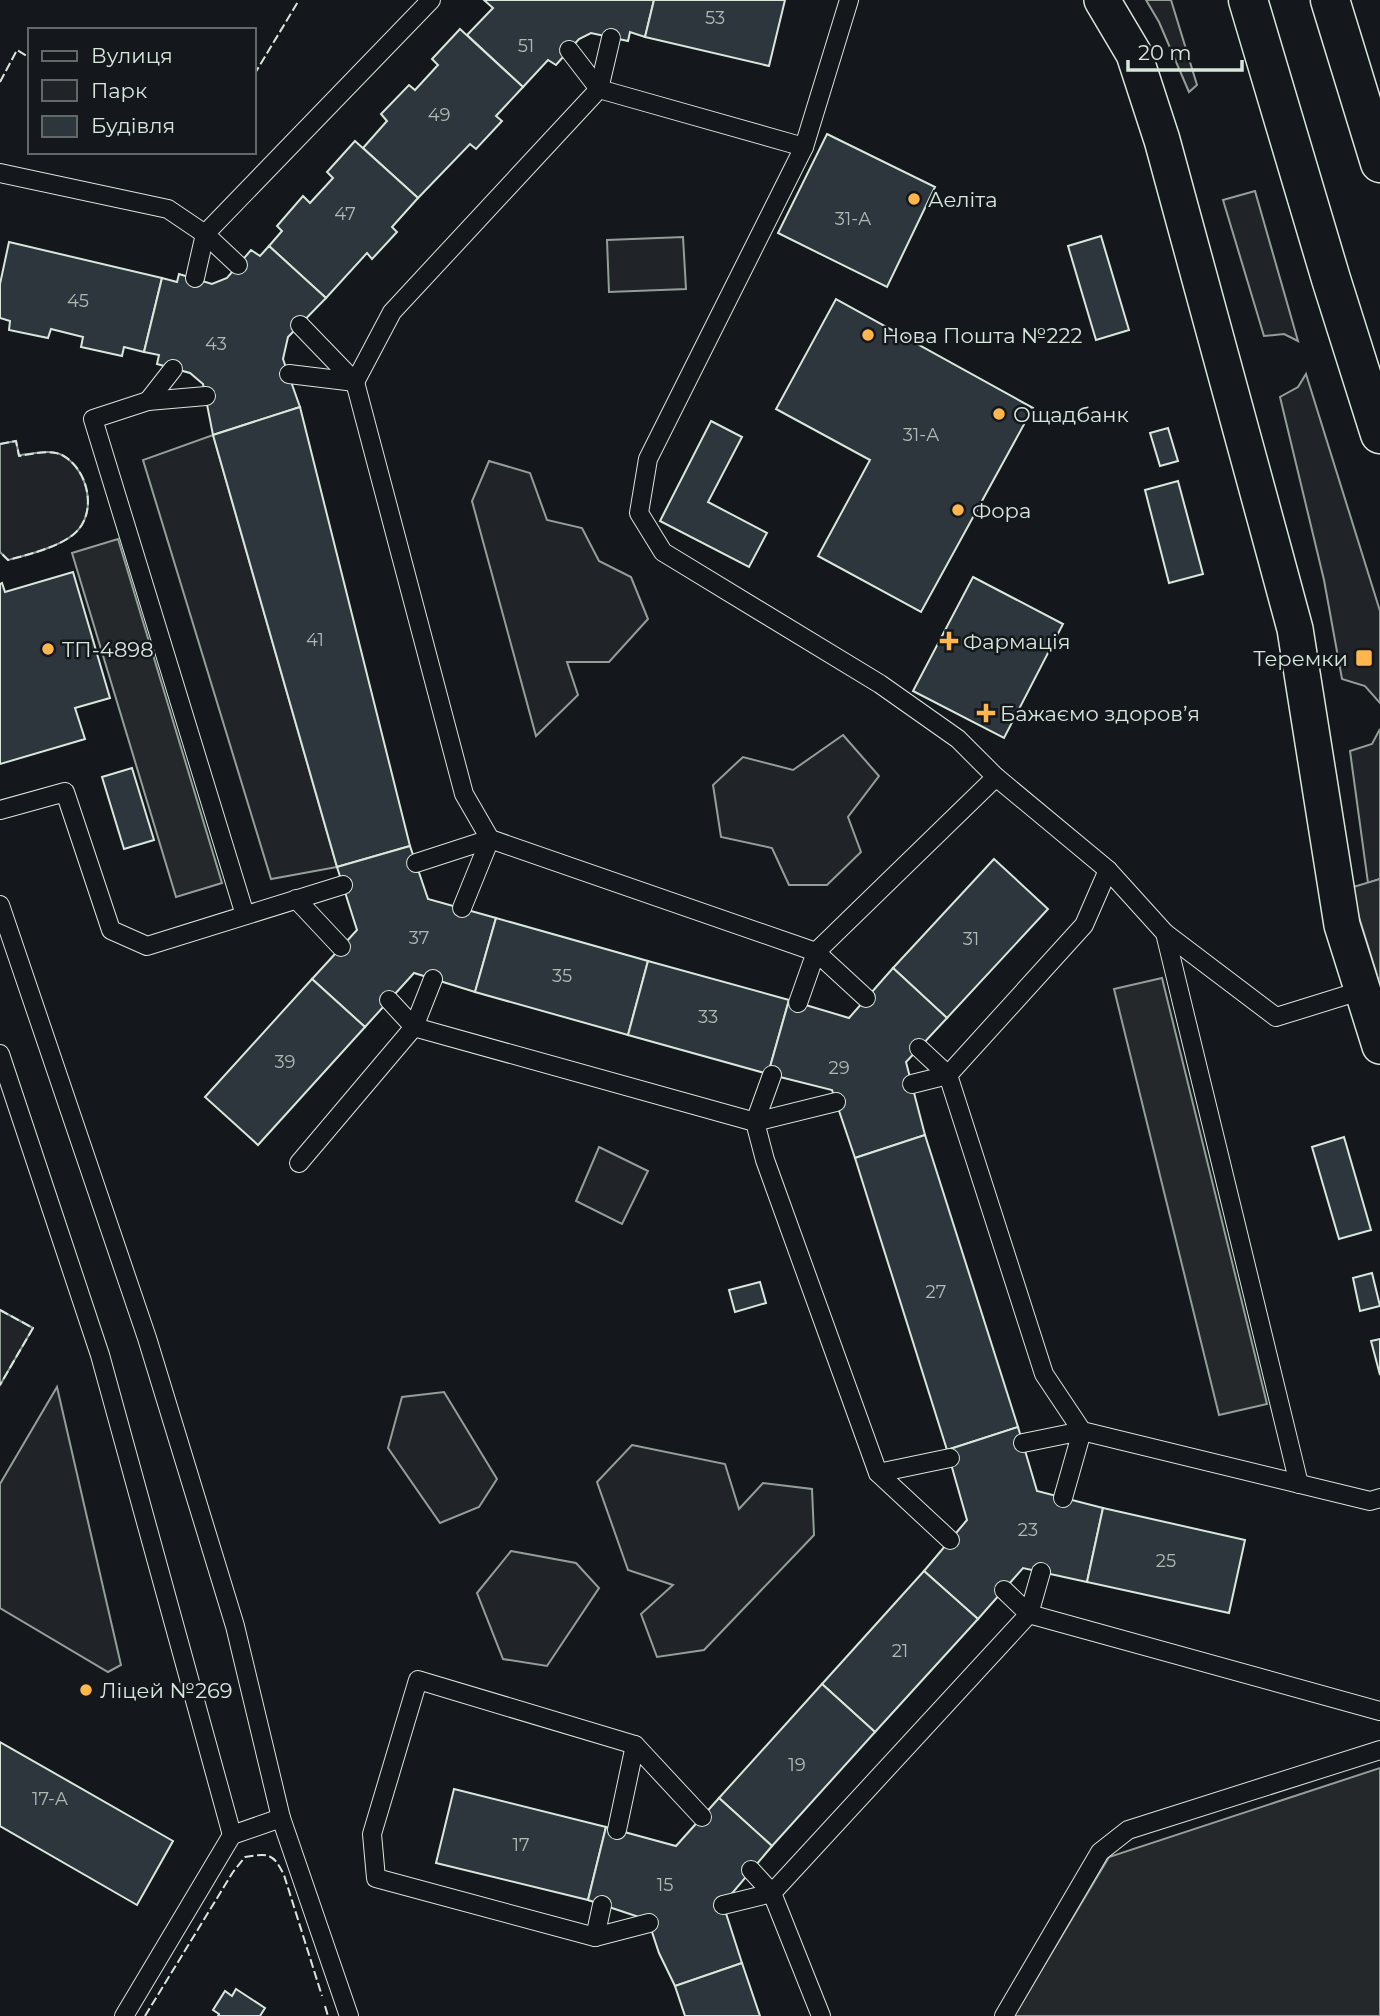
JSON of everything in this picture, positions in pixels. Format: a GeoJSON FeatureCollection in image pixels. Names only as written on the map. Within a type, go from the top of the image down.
{"type":"FeatureCollection","features":[{"type":"Feature","properties":{"kind":"highway"},"geometry":{"type":"LineString","coordinates":[[1248,0],[1380,434]]}},
{"type":"Feature","properties":{"kind":"highway"},"geometry":{"type":"LineString","coordinates":[[1331,0],[1380,163]]}},
{"type":"Feature","properties":{"kind":"street"},"geometry":{"type":"LineString","coordinates":[[1102,0],[1134,54],[1162,140],[1295,629],[1342,925],[1380,1046]]}},
{"type":"Feature","properties":{"kind":"lane"},"geometry":{"type":"LineString","coordinates":[[195,278],[205,234],[431,0]]}},
{"type":"Feature","properties":{"kind":"lane"},"geometry":{"type":"LineString","coordinates":[[849,0],[804,147],[648,459],[639,513],[663,552],[880,684],[958,738],[996,777],[1108,870],[1165,933],[1276,1017],[1363,990]]}},
{"type":"Feature","properties":{"kind":"lane"},"geometry":{"type":"LineString","coordinates":[[355,382],[392,312],[599,89],[611,38]]}},
{"type":"Feature","properties":{"kind":"lane"},"geometry":{"type":"LineString","coordinates":[[569,50],[599,89],[804,147]]}},
{"type":"Feature","properties":{"kind":"lane"},"geometry":{"type":"LineString","coordinates":[[0,173],[168,209],[205,234],[238,265]]}},
{"type":"Feature","properties":{"kind":"lane"},"geometry":{"type":"LineString","coordinates":[[300,325],[355,382],[464,794],[490,839]]}},
{"type":"Feature","properties":{"kind":"lane"},"geometry":{"type":"LineString","coordinates":[[148,401],[173,369]]}},
{"type":"Feature","properties":{"kind":"lane"},"geometry":{"type":"LineString","coordinates":[[289,374],[355,382]]}},
{"type":"Feature","properties":{"kind":"lane"},"geometry":{"type":"LineString","coordinates":[[206,396],[148,401],[93,419],[246,915]]}},
{"type":"Feature","properties":{"kind":"lane"},"geometry":{"type":"LineString","coordinates":[[798,1003],[816,952],[996,777]]}},
{"type":"Feature","properties":{"kind":"lane"},"geometry":{"type":"LineString","coordinates":[[0,810],[65,792],[111,930],[147,946],[343,886]]}},
{"type":"Feature","properties":{"kind":"lane"},"geometry":{"type":"LineString","coordinates":[[462,908],[490,839]]}},
{"type":"Feature","properties":{"kind":"lane"},"geometry":{"type":"LineString","coordinates":[[416,863],[490,839],[816,952],[866,998]]}},
{"type":"Feature","properties":{"kind":"lane"},"geometry":{"type":"LineString","coordinates":[[912,1084],[947,1075],[1084,925],[1108,870]]}},
{"type":"Feature","properties":{"kind":"lane"},"geometry":{"type":"LineString","coordinates":[[296,899],[341,947]]}},
{"type":"Feature","properties":{"kind":"lane"},"geometry":{"type":"LineString","coordinates":[[0,905],[147,1338],[235,1626],[281,1818],[349,2016]]}},
{"type":"Feature","properties":{"kind":"lane"},"geometry":{"type":"LineString","coordinates":[[1165,933],[1299,1484]]}},
{"type":"Feature","properties":{"kind":"lane"},"geometry":{"type":"LineString","coordinates":[[299,1163],[414,1027],[433,979]]}},
{"type":"Feature","properties":{"kind":"lane"},"geometry":{"type":"LineString","coordinates":[[389,1000],[414,1027],[755,1122],[836,1102]]}},
{"type":"Feature","properties":{"kind":"lane"},"geometry":{"type":"LineString","coordinates":[[919,1048],[947,1075],[1044,1374],[1082,1431],[1063,1498]]}},
{"type":"Feature","properties":{"kind":"lane"},"geometry":{"type":"LineString","coordinates":[[0,1054],[100,1355],[232,1835]]}},
{"type":"Feature","properties":{"kind":"lane"},"geometry":{"type":"LineString","coordinates":[[772,1075],[755,1122],[765,1160],[878,1472],[950,1540]]}},
{"type":"Feature","properties":{"kind":"lane"},"geometry":{"type":"LineString","coordinates":[[1023,1443],[1082,1431],[1370,1501],[1380,1498]]}},
{"type":"Feature","properties":{"kind":"lane"},"geometry":{"type":"LineString","coordinates":[[878,1472],[950,1458]]}},
{"type":"Feature","properties":{"kind":"lane"},"geometry":{"type":"LineString","coordinates":[[723,1905],[772,1893],[1029,1614],[1041,1572]]}},
{"type":"Feature","properties":{"kind":"lane"},"geometry":{"type":"LineString","coordinates":[[1004,1590],[1029,1614],[1380,1711]]}},
{"type":"Feature","properties":{"kind":"lane"},"geometry":{"type":"LineString","coordinates":[[649,1923],[595,1937],[376,1878],[372,1833],[418,1680],[635,1745],[702,1817]]}},
{"type":"Feature","properties":{"kind":"lane"},"geometry":{"type":"LineString","coordinates":[[617,1830],[635,1745]]}},
{"type":"Feature","properties":{"kind":"lane"},"geometry":{"type":"LineString","coordinates":[[1004,2016],[1100,1852],[1128,1830],[1380,1749]]}},
{"type":"Feature","properties":{"kind":"lane"},"geometry":{"type":"LineString","coordinates":[[124,2016],[232,1835],[281,1818]]}},
{"type":"Feature","properties":{"kind":"lane"},"geometry":{"type":"LineString","coordinates":[[751,1870],[772,1893],[821,2016]]}},
{"type":"Feature","properties":{"kind":"lane"},"geometry":{"type":"LineString","coordinates":[[595,1937],[601,1905]]}},
{"type":"Feature","properties":{"kind":"green space"},"geometry":{"type":"Polygon","coordinates":[[[1146,0],[1171,0],[1197,85],[1189,92],[1159,22],[1146,0]]]}},
{"type":"Feature","properties":{"kind":"green space"},"geometry":{"type":"Polygon","coordinates":[[[1255,191],[1298,341],[1284,334],[1264,336],[1223,200],[1255,191]]]}},
{"type":"Feature","properties":{"kind":"green space"},"geometry":{"type":"Polygon","coordinates":[[[683,237],[686,289],[609,292],[607,240],[683,237]]]}},
{"type":"Feature","properties":{"kind":"green space"},"geometry":{"type":"Polygon","coordinates":[[[1306,374],[1380,611],[1380,703],[1365,686],[1342,679],[1324,580],[1280,397],[1298,387],[1306,374]]]}},
{"type":"Feature","properties":{"kind":"green space"},"geometry":{"type":"Polygon","coordinates":[[[213,435],[337,867],[271,879],[143,460],[213,435]]]}},
{"type":"Feature","properties":{"kind":"green space"},"geometry":{"type":"Polygon","coordinates":[[[16,441],[19,455],[52,452],[71,462],[84,481],[88,504],[81,525],[68,539],[8,560],[0,552],[0,444],[16,441]]]}},
{"type":"Feature","properties":{"kind":"green space"},"geometry":{"type":"Polygon","coordinates":[[[489,461],[530,473],[547,520],[582,528],[599,561],[631,577],[648,619],[609,662],[567,662],[578,695],[536,736],[472,501],[489,461]]]}},
{"type":"Feature","properties":{"kind":"green space"},"geometry":{"type":"Polygon","coordinates":[[[1380,729],[1380,879],[1368,883],[1350,751],[1372,744],[1380,729]]]}},
{"type":"Feature","properties":{"kind":"green space"},"geometry":{"type":"Polygon","coordinates":[[[843,735],[879,776],[848,817],[861,852],[827,885],[789,885],[772,848],[721,837],[713,785],[743,757],[793,770],[843,735]]]}},
{"type":"Feature","properties":{"kind":"green space"},"geometry":{"type":"Polygon","coordinates":[[[599,1147],[648,1171],[622,1224],[576,1201],[599,1147]]]}},
{"type":"Feature","properties":{"kind":"green space"},"geometry":{"type":"Polygon","coordinates":[[[0,1310],[33,1328],[0,1385],[0,1310]]]}},
{"type":"Feature","properties":{"kind":"green space"},"geometry":{"type":"Polygon","coordinates":[[[57,1387],[121,1665],[108,1672],[0,1608],[0,1484],[57,1387]]]}},
{"type":"Feature","properties":{"kind":"green space"},"geometry":{"type":"Polygon","coordinates":[[[444,1392],[497,1479],[479,1507],[440,1523],[388,1448],[402,1397],[444,1392]]]}},
{"type":"Feature","properties":{"kind":"green space"},"geometry":{"type":"Polygon","coordinates":[[[632,1445],[725,1464],[739,1509],[763,1483],[812,1489],[814,1535],[704,1650],[657,1657],[641,1614],[673,1585],[628,1570],[597,1482],[632,1445]]]}},
{"type":"Feature","properties":{"kind":"green space"},"geometry":{"type":"Polygon","coordinates":[[[511,1551],[576,1563],[599,1588],[547,1666],[503,1659],[477,1593],[511,1551]]]}},
{"type":"Feature","properties":{"kind":"shaded area"},"geometry":{"type":"Polygon","coordinates":[[[118,539],[222,883],[176,897],[72,553],[118,539]]]}},
{"type":"Feature","properties":{"kind":"shaded area"},"geometry":{"type":"Polygon","coordinates":[[[1380,879],[1380,985],[1350,888],[1380,879]]]}},
{"type":"Feature","properties":{"kind":"shaded area"},"geometry":{"type":"Polygon","coordinates":[[[1162,978],[1267,1404],[1219,1415],[1114,989],[1162,978]]]}},
{"type":"Feature","properties":{"kind":"shaded area"},"geometry":{"type":"Polygon","coordinates":[[[1380,1768],[1380,2016],[1014,2016],[1109,1857],[1380,1768]]]}},
{"type":"Feature","properties":{"kind":"building"},"geometry":{"type":"Polygon","coordinates":[[[484,0],[654,0],[645,37],[630,32],[628,41],[591,33],[579,39],[556,65],[548,60],[523,87],[467,35],[493,8],[484,0]]]}},
{"type":"Feature","properties":{"kind":"building"},"geometry":{"type":"Polygon","coordinates":[[[654,0],[785,0],[769,66],[645,37],[654,0]]]}},
{"type":"Feature","properties":{"kind":"building"},"geometry":{"type":"Polygon","coordinates":[[[460,29],[523,87],[496,116],[502,121],[476,149],[470,144],[418,198],[363,148],[387,121],[381,114],[409,85],[415,90],[438,65],[432,59],[460,29]]]}},
{"type":"Feature","properties":{"kind":"building"},"geometry":{"type":"Polygon","coordinates":[[[827,134],[935,187],[887,287],[778,233],[827,134]]]}},
{"type":"Feature","properties":{"kind":"building"},"geometry":{"type":"Polygon","coordinates":[[[355,141],[418,198],[392,227],[397,232],[372,259],[367,253],[326,298],[269,246],[282,231],[277,226],[303,196],[310,203],[333,178],[327,172],[355,141]]]}},
{"type":"Feature","properties":{"kind":"building"},"geometry":{"type":"Polygon","coordinates":[[[1101,236],[1129,330],[1096,340],[1068,246],[1101,236]]]}},
{"type":"Feature","properties":{"kind":"building"},"geometry":{"type":"Polygon","coordinates":[[[9,242],[162,278],[144,352],[124,347],[122,356],[81,347],[83,337],[51,329],[48,338],[9,330],[10,321],[0,318],[0,284],[9,242]]]}},
{"type":"Feature","properties":{"kind":"building"},"geometry":{"type":"Polygon","coordinates":[[[269,246],[326,298],[288,337],[283,359],[300,407],[213,435],[203,384],[190,373],[157,364],[159,355],[144,352],[162,278],[177,282],[179,274],[212,284],[227,278],[251,250],[260,256],[269,246]]]}},
{"type":"Feature","properties":{"kind":"building"},"geometry":{"type":"Polygon","coordinates":[[[836,299],[1033,408],[921,612],[818,556],[870,460],[776,409],[836,299]]]}},
{"type":"Feature","properties":{"kind":"building"},"geometry":{"type":"Polygon","coordinates":[[[300,407],[410,846],[337,867],[213,435],[300,407]]]}},
{"type":"Feature","properties":{"kind":"building"},"geometry":{"type":"Polygon","coordinates":[[[711,421],[742,437],[708,502],[767,533],[749,567],[660,521],[711,421]]]}},
{"type":"Feature","properties":{"kind":"building"},"geometry":{"type":"Polygon","coordinates":[[[1168,428],[1178,461],[1160,466],[1150,433],[1168,428]]]}},
{"type":"Feature","properties":{"kind":"building"},"geometry":{"type":"Polygon","coordinates":[[[1178,481],[1203,574],[1169,583],[1145,490],[1178,481]]]}},
{"type":"Feature","properties":{"kind":"building","name":"ТП-4898"},"geometry":{"type":"Polygon","coordinates":[[[73,572],[110,698],[75,708],[85,739],[0,764],[0,584],[2,583],[5,592],[73,572]]]}},
{"type":"Feature","properties":{"kind":"building"},"geometry":{"type":"Polygon","coordinates":[[[973,577],[1063,624],[1004,738],[913,691],[973,577]]]}},
{"type":"Feature","properties":{"kind":"building"},"geometry":{"type":"Polygon","coordinates":[[[132,768],[154,840],[124,849],[102,777],[132,768]]]}},
{"type":"Feature","properties":{"kind":"building"},"geometry":{"type":"Polygon","coordinates":[[[410,846],[428,899],[496,918],[475,992],[414,973],[365,1027],[312,979],[357,930],[337,867],[410,846]]]}},
{"type":"Feature","properties":{"kind":"building"},"geometry":{"type":"Polygon","coordinates":[[[994,859],[1048,909],[947,1018],[893,968],[994,859]]]}},
{"type":"Feature","properties":{"kind":"building"},"geometry":{"type":"Polygon","coordinates":[[[496,918],[648,961],[628,1035],[475,992],[496,918]]]}},
{"type":"Feature","properties":{"kind":"building"},"geometry":{"type":"Polygon","coordinates":[[[648,961],[789,1000],[768,1074],[628,1035],[648,961]]]}},
{"type":"Feature","properties":{"kind":"building"},"geometry":{"type":"Polygon","coordinates":[[[893,968],[947,1018],[906,1062],[925,1135],[855,1158],[832,1090],[768,1074],[789,1000],[849,1018],[893,968]]]}},
{"type":"Feature","properties":{"kind":"building"},"geometry":{"type":"Polygon","coordinates":[[[312,979],[365,1027],[258,1145],[205,1097],[312,979]]]}},
{"type":"Feature","properties":{"kind":"building"},"geometry":{"type":"Polygon","coordinates":[[[925,1135],[1018,1427],[947,1450],[855,1158],[925,1135]]]}},
{"type":"Feature","properties":{"kind":"building"},"geometry":{"type":"Polygon","coordinates":[[[1344,1137],[1371,1230],[1339,1239],[1312,1147],[1344,1137]]]}},
{"type":"Feature","properties":{"kind":"building"},"geometry":{"type":"Polygon","coordinates":[[[1372,1273],[1380,1306],[1360,1311],[1353,1278],[1372,1273]]]}},
{"type":"Feature","properties":{"kind":"building"},"geometry":{"type":"Polygon","coordinates":[[[760,1282],[766,1303],[735,1312],[729,1290],[760,1282]]]}},
{"type":"Feature","properties":{"kind":"building"},"geometry":{"type":"Polygon","coordinates":[[[1380,1339],[1380,1375],[1371,1341],[1380,1339]]]}},
{"type":"Feature","properties":{"kind":"building"},"geometry":{"type":"Polygon","coordinates":[[[1018,1427],[1037,1491],[1103,1508],[1087,1582],[1023,1568],[978,1619],[924,1571],[967,1520],[947,1450],[1018,1427]]]}},
{"type":"Feature","properties":{"kind":"building"},"geometry":{"type":"Polygon","coordinates":[[[1103,1508],[1245,1540],[1229,1613],[1087,1582],[1103,1508]]]}},
{"type":"Feature","properties":{"kind":"building"},"geometry":{"type":"Polygon","coordinates":[[[924,1571],[978,1619],[875,1732],[822,1684],[924,1571]]]}},
{"type":"Feature","properties":{"kind":"building"},"geometry":{"type":"Polygon","coordinates":[[[822,1684],[875,1732],[772,1846],[719,1798],[822,1684]]]}},
{"type":"Feature","properties":{"kind":"building"},"geometry":{"type":"Polygon","coordinates":[[[0,1742],[173,1841],[137,1905],[0,1826],[0,1742]]]}},
{"type":"Feature","properties":{"kind":"building"},"geometry":{"type":"Polygon","coordinates":[[[454,1789],[606,1827],[588,1900],[436,1863],[454,1789]]]}},
{"type":"Feature","properties":{"kind":"building"},"geometry":{"type":"Polygon","coordinates":[[[719,1798],[772,1846],[723,1904],[742,1963],[675,1986],[659,1953],[648,1920],[588,1900],[606,1827],[676,1846],[719,1798]]]}},
{"type":"Feature","properties":{"kind":"building"},"geometry":{"type":"Polygon","coordinates":[[[742,1963],[760,2016],[685,2016],[675,1986],[742,1963]]]}},
{"type":"Feature","properties":{"kind":"building"},"geometry":{"type":"Polygon","coordinates":[[[236,1989],[265,2008],[260,2016],[218,2016],[213,2010],[225,1991],[232,1996],[236,1989]]]}},
{"type":"Feature","properties":{"kind":"fence"},"geometry":{"type":"LineString","coordinates":[[256,72],[299,0]]}},
{"type":"Feature","properties":{"kind":"fence"},"geometry":{"type":"LineString","coordinates":[[0,82],[17,50],[28,57]]}},
{"type":"Feature","properties":{"kind":"fence"},"geometry":{"type":"LineString","coordinates":[[0,444],[16,441],[19,456],[46,452],[62,455],[79,470],[87,492],[88,504],[81,525],[74,534],[60,543],[8,560],[0,552]]}},
{"type":"Feature","properties":{"kind":"fence"},"geometry":{"type":"LineString","coordinates":[[0,1310],[33,1328],[0,1385]]}},
{"type":"Feature","properties":{"kind":"fence"},"geometry":{"type":"LineString","coordinates":[[145,2016],[233,1872],[245,1857],[253,1856],[269,1856],[277,1862],[284,1875],[322,1996]]}},
{"type":"Feature","properties":{"kind":"fence"},"geometry":{"type":"LineString","coordinates":[[325,2006],[328,2016]]}},
{"type":"Feature","properties":{"kind":"place","name":"Аеліта"},"geometry":{"type":"Point","coordinates":[914,199]}},
{"type":"Feature","properties":{"kind":"place","name":"Нова Пошта №222"},"geometry":{"type":"Point","coordinates":[868,335]}},
{"type":"Feature","properties":{"kind":"place","name":"Ощадбанк"},"geometry":{"type":"Point","coordinates":[999,414]}},
{"type":"Feature","properties":{"kind":"place","name":"Фора"},"geometry":{"type":"Point","coordinates":[958,510]}},
{"type":"Feature","properties":{"kind":"place","name":"Фармація"},"geometry":{"type":"Point","coordinates":[949,641]}},
{"type":"Feature","properties":{"kind":"place","name":"ТП-4898"},"geometry":{"type":"Point","coordinates":[48,649]}},
{"type":"Feature","properties":{"kind":"place","name":"Теремки"},"geometry":{"type":"Point","coordinates":[1364,658]}},
{"type":"Feature","properties":{"kind":"place","name":"Бажаємо здоровʼя"},"geometry":{"type":"Point","coordinates":[986,713]}},
{"type":"Feature","properties":{"kind":"place","name":"Ліцей №269"},"geometry":{"type":"Point","coordinates":[86,1690]}}]}
